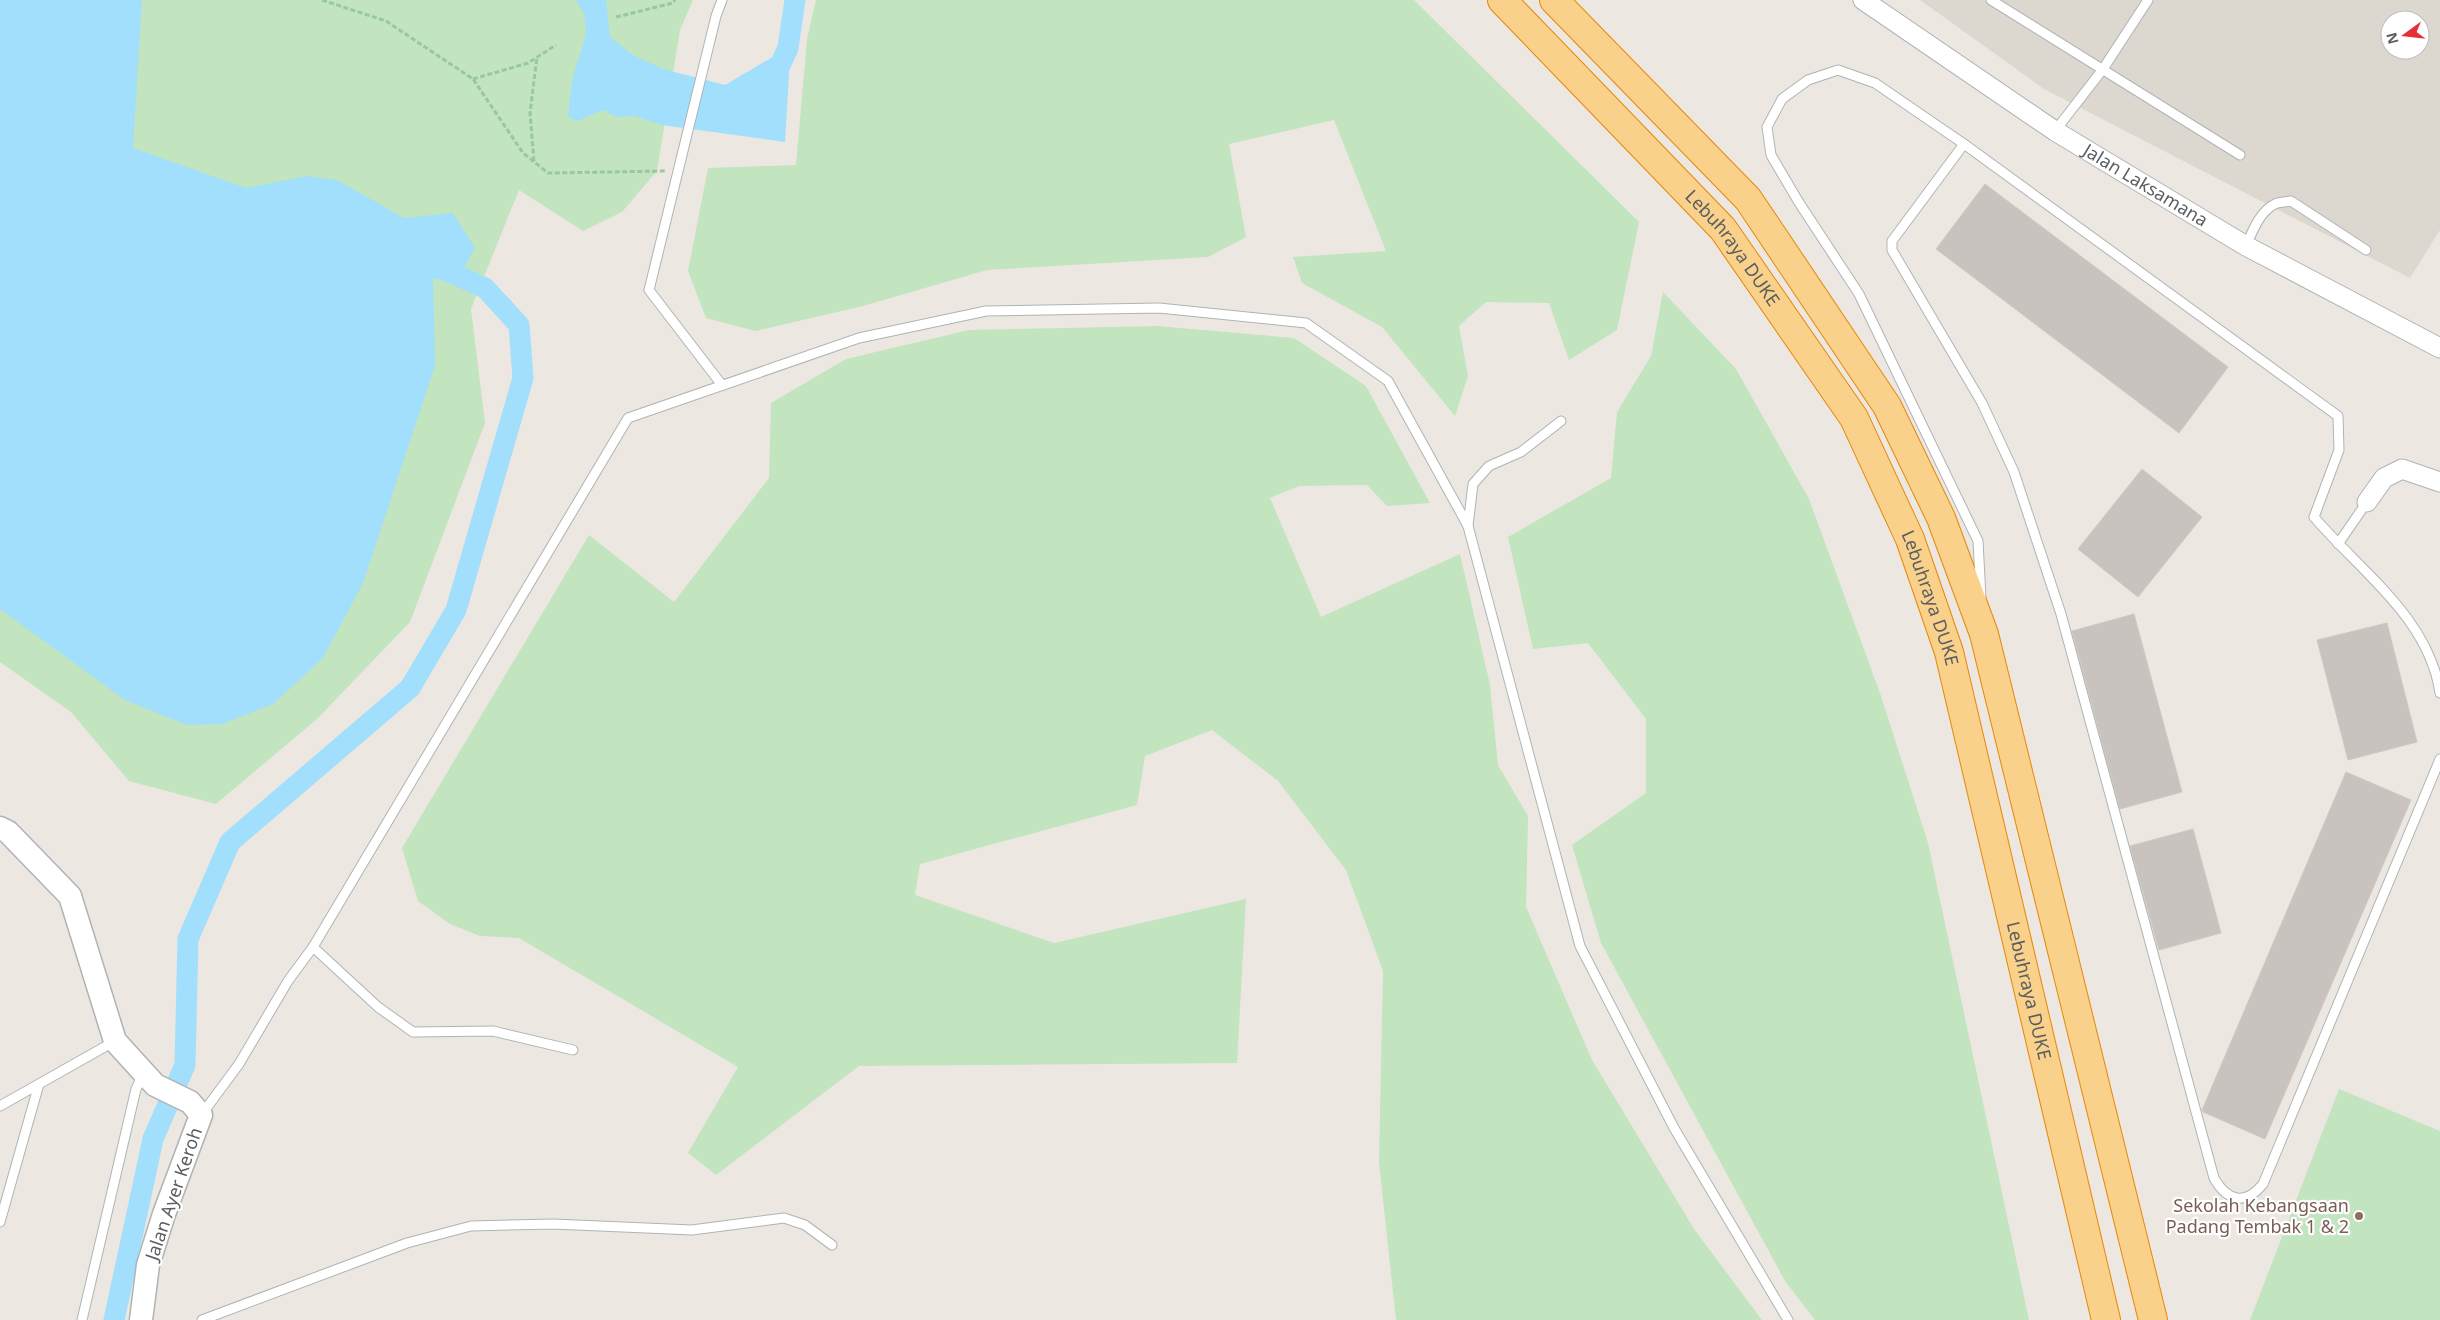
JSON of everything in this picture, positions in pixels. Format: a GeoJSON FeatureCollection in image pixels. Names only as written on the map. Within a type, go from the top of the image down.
{"type":"FeatureCollection","features":[{"type":"Feature","properties":{"kind":"highway","name":"Lebuhraya DUKE"},"geometry":{"type":"LineString","coordinates":[[1502,0],[1723,229],[1854,418],[1910,539],[1949,652],[2106,1320]]}},
{"type":"Feature","properties":{"kind":"highway","name":"Lebuhraya DUKE"},"geometry":{"type":"LineString","coordinates":[[1554,0],[1754,208],[1886,406],[1941,518],[1984,634],[2153,1320]]}},
{"type":"Feature","properties":{"kind":"street","name":"Jalan Laksamana"},"geometry":{"type":"LineString","coordinates":[[1863,0],[2055,131],[2246,246],[2440,348]]}},
{"type":"Feature","properties":{"kind":"street"},"geometry":{"type":"LineString","coordinates":[[2367,502],[2384,478],[2402,469],[2440,482]]}},
{"type":"Feature","properties":{"kind":"street"},"geometry":{"type":"LineString","coordinates":[[0,828],[8,832],[70,896],[115,1041],[149,1078],[196,1108]]}},
{"type":"Feature","properties":{"kind":"street","name":"Jalan Ayer Keroh"},"geometry":{"type":"LineString","coordinates":[[141,1320],[148,1265],[196,1108]]}},
{"type":"Feature","properties":{"kind":"lane"},"geometry":{"type":"LineString","coordinates":[[722,0],[649,290],[722,385]]}},
{"type":"Feature","properties":{"kind":"lane"},"geometry":{"type":"LineString","coordinates":[[1991,0],[2240,155]]}},
{"type":"Feature","properties":{"kind":"lane"},"geometry":{"type":"LineString","coordinates":[[2055,131],[2103,69],[2148,0]]}},
{"type":"Feature","properties":{"kind":"lane"},"geometry":{"type":"LineString","coordinates":[[1984,634],[1978,541],[1859,294],[1798,201],[1771,155],[1767,127],[1782,99],[1808,80],[1838,70],[1875,83],[1964,144],[2338,416],[2339,450],[2314,516],[2338,544],[2373,578],[2415,627],[2438,678],[2440,693]]}},
{"type":"Feature","properties":{"kind":"lane"},"geometry":{"type":"LineString","coordinates":[[1964,144],[1892,242],[1892,250],[1982,403],[2014,472],[2060,614],[2214,1178],[2221,1190],[2230,1197],[2242,1199],[2256,1192],[2263,1184],[2440,759]]}},
{"type":"Feature","properties":{"kind":"lane"},"geometry":{"type":"LineString","coordinates":[[2246,246],[2257,222],[2268,210],[2274,204],[2291,201],[2366,250]]}},
{"type":"Feature","properties":{"kind":"lane"},"geometry":{"type":"LineString","coordinates":[[196,1108],[239,1064],[288,982],[313,946],[628,418],[859,338],[986,311],[1159,308],[1306,323],[1388,381],[1468,526],[1580,946],[1674,1128],[1788,1320]]}},
{"type":"Feature","properties":{"kind":"lane"},"geometry":{"type":"LineString","coordinates":[[1468,526],[1473,484],[1489,466],[1521,452],[1561,421]]}},
{"type":"Feature","properties":{"kind":"lane"},"geometry":{"type":"LineString","coordinates":[[2338,544],[2367,502]]}},
{"type":"Feature","properties":{"kind":"lane"},"geometry":{"type":"LineString","coordinates":[[313,946],[378,1007],[413,1032],[493,1031],[573,1050]]}},
{"type":"Feature","properties":{"kind":"lane"},"geometry":{"type":"LineString","coordinates":[[0,1106],[115,1041]]}},
{"type":"Feature","properties":{"kind":"lane"},"geometry":{"type":"LineString","coordinates":[[82,1320],[136,1089],[149,1078]]}},
{"type":"Feature","properties":{"kind":"lane"},"geometry":{"type":"LineString","coordinates":[[0,1222],[39,1084]]}},
{"type":"Feature","properties":{"kind":"lane"},"geometry":{"type":"LineString","coordinates":[[202,1320],[406,1243],[471,1226],[553,1224],[692,1230],[784,1218],[805,1225],[832,1245]]}},
{"type":"Feature","properties":{"kind":"path"},"geometry":{"type":"LineString","coordinates":[[322,0],[386,21],[473,79],[523,153],[548,173],[678,171]]}},
{"type":"Feature","properties":{"kind":"path"},"geometry":{"type":"LineString","coordinates":[[616,17],[673,3],[675,0]]}},
{"type":"Feature","properties":{"kind":"path"},"geometry":{"type":"LineString","coordinates":[[473,79],[528,63],[556,45]]}},
{"type":"Feature","properties":{"kind":"path"},"geometry":{"type":"LineString","coordinates":[[534,162],[530,113],[537,57]]}},
{"type":"Feature","properties":{"kind":"shaded area"},"geometry":{"type":"Polygon","coordinates":[[[1920,0],[2440,0],[2440,230],[2410,278],[2044,89],[1920,0]]]}},
{"type":"Feature","properties":{"kind":"green space"},"geometry":{"type":"Polygon","coordinates":[[[0,0],[693,0],[680,30],[657,171],[622,212],[583,231],[519,190],[471,309],[485,423],[410,622],[317,719],[216,804],[129,781],[71,712],[0,662],[0,0]]]}},
{"type":"Feature","properties":{"kind":"green space"},"geometry":{"type":"Polygon","coordinates":[[[816,0],[1414,0],[1639,222],[1617,330],[1569,360],[1549,303],[1486,302],[1459,326],[1468,376],[1455,416],[1382,327],[1302,283],[1293,257],[1386,251],[1334,120],[1229,144],[1246,237],[1208,257],[987,270],[863,306],[755,331],[706,318],[688,271],[708,168],[796,165],[807,39],[816,0]]]}},
{"type":"Feature","properties":{"kind":"green space"},"geometry":{"type":"Polygon","coordinates":[[[1663,292],[1736,369],[1809,499],[1881,696],[1928,843],[2029,1320],[1815,1320],[1785,1281],[1601,943],[1572,845],[1646,793],[1646,719],[1588,643],[1533,649],[1508,537],[1611,478],[1617,412],[1651,356],[1663,292]]]}},
{"type":"Feature","properties":{"kind":"green space"},"geometry":{"type":"Polygon","coordinates":[[[1157,326],[1294,338],[1366,386],[1430,503],[1387,506],[1367,485],[1299,486],[1270,498],[1321,617],[1460,554],[1490,685],[1498,765],[1528,816],[1526,907],[1592,1060],[1694,1229],[1762,1320],[1396,1320],[1379,1162],[1383,971],[1346,870],[1278,781],[1212,730],[1145,756],[1137,805],[920,864],[915,895],[1054,943],[1246,899],[1237,1063],[859,1066],[716,1175],[688,1153],[738,1067],[519,938],[480,936],[450,924],[418,901],[402,848],[589,535],[674,602],[769,478],[771,403],[846,359],[969,330],[1157,326]]]}},
{"type":"Feature","properties":{"kind":"green space","name":"Sekolah Kebangsaan Padang Tembak 1 & 2"},"geometry":{"type":"Polygon","coordinates":[[[2339,1089],[2440,1131],[2440,1320],[2250,1320],[2339,1089]]]}},
{"type":"Feature","properties":{"kind":"water"},"geometry":{"type":"Polygon","coordinates":[[[0,0],[142,0],[133,148],[246,188],[307,176],[337,180],[404,218],[453,213],[475,248],[455,284],[433,278],[435,366],[363,583],[323,658],[273,704],[222,724],[187,725],[125,700],[0,609],[0,0]]]}},
{"type":"Feature","properties":{"kind":"water"},"geometry":{"type":"Polygon","coordinates":[[[576,0],[606,0],[610,37],[633,55],[663,69],[725,85],[788,48],[789,75],[785,142],[662,125],[634,116],[616,117],[603,110],[577,121],[568,117],[572,83],[586,30],[582,10],[576,0]]]}},
{"type":"Feature","properties":{"kind":"building"},"geometry":{"type":"Polygon","coordinates":[[[1985,184],[2228,367],[2179,433],[1936,249],[1985,184]]]}},
{"type":"Feature","properties":{"kind":"building"},"geometry":{"type":"Polygon","coordinates":[[[2142,469],[2202,517],[2138,597],[2078,549],[2142,469]]]}},
{"type":"Feature","properties":{"kind":"building"},"geometry":{"type":"Polygon","coordinates":[[[2134,614],[2182,792],[2120,809],[2072,631],[2134,614]]]}},
{"type":"Feature","properties":{"kind":"building"},"geometry":{"type":"Polygon","coordinates":[[[2387,623],[2417,742],[2348,760],[2317,640],[2387,623]]]}},
{"type":"Feature","properties":{"kind":"building"},"geometry":{"type":"Polygon","coordinates":[[[2346,772],[2411,800],[2265,1139],[2202,1110],[2346,772]]]}},
{"type":"Feature","properties":{"kind":"building"},"geometry":{"type":"Polygon","coordinates":[[[2193,829],[2221,933],[2159,950],[2130,846],[2193,829]]]}},
{"type":"Feature","properties":{"kind":"waterway"},"geometry":{"type":"LineString","coordinates":[[776,74],[788,48],[795,0]]}},
{"type":"Feature","properties":{"kind":"waterway"},"geometry":{"type":"LineString","coordinates":[[114,1320],[153,1139],[185,1065],[188,939],[230,842],[410,688],[456,610],[523,378],[519,325],[485,288],[434,265]]}},
{"type":"Feature","properties":{"kind":"place","name":"Sekolah Kebangsaan Padang Tembak 1 & 2"},"geometry":{"type":"Point","coordinates":[2359,1216]}}]}
